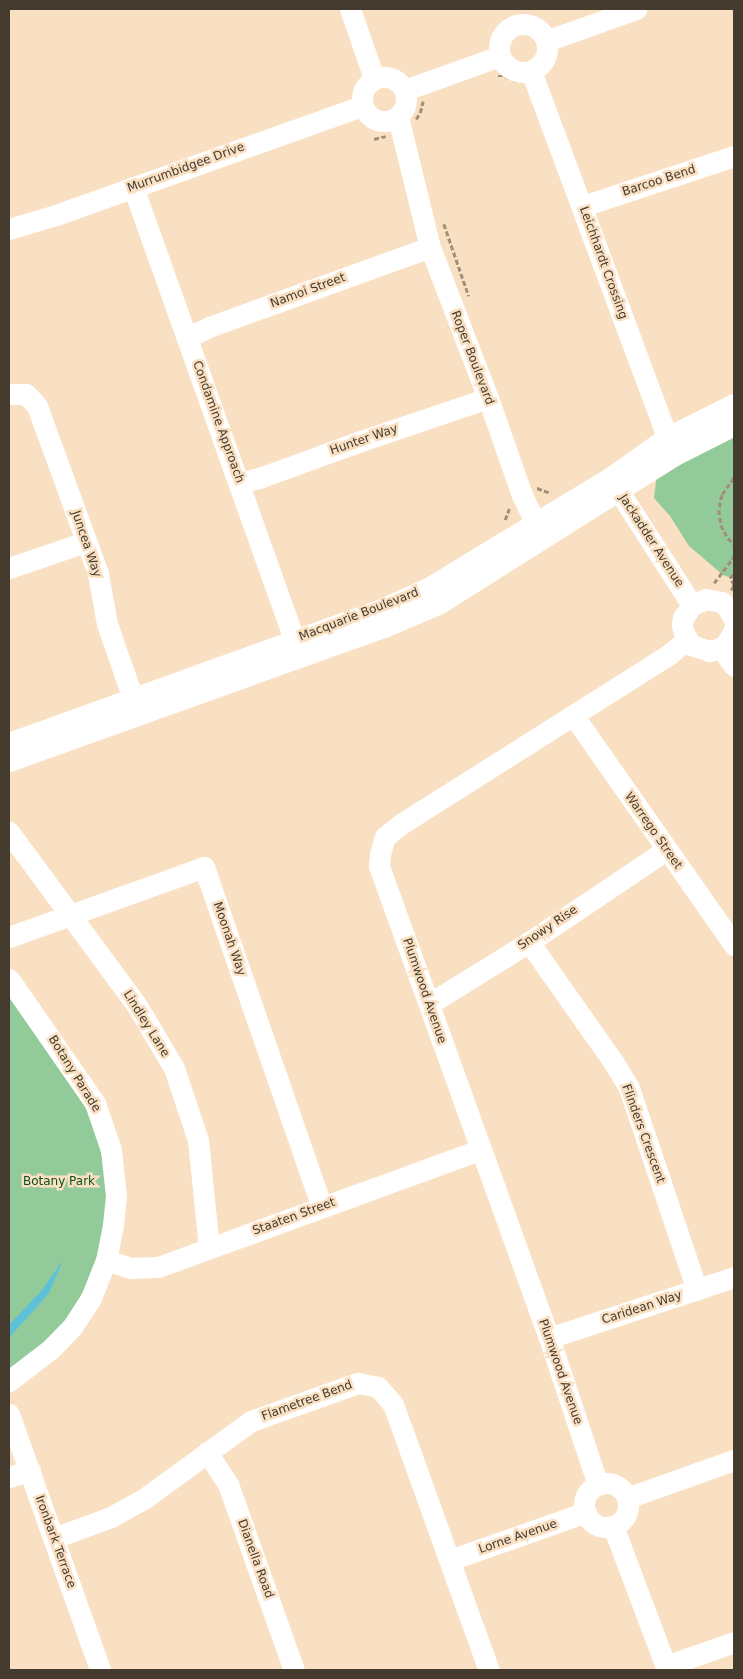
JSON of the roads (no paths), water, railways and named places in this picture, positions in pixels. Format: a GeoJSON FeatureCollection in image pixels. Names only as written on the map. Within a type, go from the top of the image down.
{"type":"FeatureCollection","features":[{"type":"Feature","properties":{"kind":"street"},"geometry":{"type":"LineString","coordinates":[[350,9],[374,78]]}},
{"type":"Feature","properties":{"kind":"street"},"geometry":{"type":"LineString","coordinates":[[546,41],[636,9]]}},
{"type":"Feature","properties":{"kind":"street"},"geometry":{"type":"LineString","coordinates":[[510,17],[536,28],[546,41],[546,56],[538,67],[525,76],[504,63],[500,56],[499,49],[502,35],[510,17]]}},
{"type":"Feature","properties":{"kind":"street"},"geometry":{"type":"LineString","coordinates":[[405,90],[500,56]]}},
{"type":"Feature","properties":{"kind":"street","name":"Leichhardt Crossing"},"geometry":{"type":"LineString","coordinates":[[525,76],[583,206],[670,446]]}},
{"type":"Feature","properties":{"kind":"street"},"geometry":{"type":"LineString","coordinates":[[389,77],[401,84],[405,90],[406,104],[390,119],[370,117],[362,106],[362,93],[374,78],[389,77]]}},
{"type":"Feature","properties":{"kind":"street","name":"Murrumbidgee Drive"},"geometry":{"type":"LineString","coordinates":[[9,229],[362,106]]}},
{"type":"Feature","properties":{"kind":"street","name":"Roper Boulevard"},"geometry":{"type":"LineString","coordinates":[[390,119],[403,132],[411,173],[430,246],[488,398],[522,495],[539,531]]}},
{"type":"Feature","properties":{"kind":"street","name":"Barcoo Bend"},"geometry":{"type":"LineString","coordinates":[[583,206],[734,156]]}},
{"type":"Feature","properties":{"kind":"street","name":"Condamine Approach"},"geometry":{"type":"LineString","coordinates":[[134,187],[298,649]]}},
{"type":"Feature","properties":{"kind":"street","name":"Namoi Street"},"geometry":{"type":"LineString","coordinates":[[188,337],[208,326],[430,246]]}},
{"type":"Feature","properties":{"kind":"street","name":"Juncea Way"},"geometry":{"type":"LineString","coordinates":[[9,394],[26,394],[37,406],[98,574],[107,624],[136,707]]}},
{"type":"Feature","properties":{"kind":"street","name":"Hunter Way"},"geometry":{"type":"LineString","coordinates":[[240,483],[488,398]]}},
{"type":"Feature","properties":{"kind":"street","name":"Macquarie Boulevard"},"geometry":{"type":"LineString","coordinates":[[9,761],[136,707],[298,649],[430,587],[539,531],[615,484],[734,404]]}},
{"type":"Feature","properties":{"kind":"street","name":"Macquarie Boulevard"},"geometry":{"type":"LineString","coordinates":[[670,446],[734,425]]}},
{"type":"Feature","properties":{"kind":"street","name":"Jackadder Avenue"},"geometry":{"type":"LineString","coordinates":[[615,484],[692,605]]}},
{"type":"Feature","properties":{"kind":"street"},"geometry":{"type":"LineString","coordinates":[[9,568],[85,542]]}},
{"type":"Feature","properties":{"kind":"street"},"geometry":{"type":"LineString","coordinates":[[714,600],[722,602],[734,619],[731,639],[721,648],[702,651],[687,640],[682,625],[692,605],[699,601],[714,600]]}},
{"type":"Feature","properties":{"kind":"street","name":"Plumwood Avenue"},"geometry":{"type":"LineString","coordinates":[[598,1485],[549,1338],[379,866],[382,844],[385,837],[401,824],[667,656],[687,640]]}},
{"type":"Feature","properties":{"kind":"street"},"geometry":{"type":"LineString","coordinates":[[721,648],[734,666]]}},
{"type":"Feature","properties":{"kind":"street","name":"Macquarie Boulevard"},"geometry":{"type":"LineString","coordinates":[[9,743],[136,707]]}},
{"type":"Feature","properties":{"kind":"street","name":"Warrego Street"},"geometry":{"type":"LineString","coordinates":[[573,715],[734,945]]}},
{"type":"Feature","properties":{"kind":"street","name":"Lindley Lane"},"geometry":{"type":"LineString","coordinates":[[9,832],[136,1004],[174,1068],[198,1140],[208,1248]]}},
{"type":"Feature","properties":{"kind":"street","name":"Snowy Rise"},"geometry":{"type":"LineString","coordinates":[[428,1004],[530,942],[666,850]]}},
{"type":"Feature","properties":{"kind":"street","name":"Moonah Way"},"geometry":{"type":"LineString","coordinates":[[9,937],[204,867],[322,1207]]}},
{"type":"Feature","properties":{"kind":"street","name":"Flinders Crescent"},"geometry":{"type":"LineString","coordinates":[[530,942],[614,1063],[629,1088],[697,1290]]}},
{"type":"Feature","properties":{"kind":"street","name":"Botany Parade"},"geometry":{"type":"LineString","coordinates":[[9,979],[72,1067],[95,1103],[105,1126],[112,1150],[116,1196],[113,1225],[106,1260],[91,1298],[72,1327],[31,1366],[9,1381]]}},
{"type":"Feature","properties":{"kind":"street","name":"Staaten Street"},"geometry":{"type":"LineString","coordinates":[[106,1260],[130,1268],[158,1267],[480,1150]]}},
{"type":"Feature","properties":{"kind":"street","name":"Caridean Way"},"geometry":{"type":"LineString","coordinates":[[549,1338],[734,1277]]}},
{"type":"Feature","properties":{"kind":"street","name":"Flametree Bend"},"geometry":{"type":"LineString","coordinates":[[54,1538],[111,1517],[146,1498],[251,1421],[358,1383],[378,1387],[393,1404],[489,1670]]}},
{"type":"Feature","properties":{"kind":"street","name":"Ironbark Terrace"},"geometry":{"type":"LineString","coordinates":[[9,1414],[100,1670]]}},
{"type":"Feature","properties":{"kind":"street","name":"Dianella Road"},"geometry":{"type":"LineString","coordinates":[[207,1452],[228,1484],[294,1670]]}},
{"type":"Feature","properties":{"kind":"street"},"geometry":{"type":"LineString","coordinates":[[627,1498],[734,1460]]}},
{"type":"Feature","properties":{"kind":"street"},"geometry":{"type":"LineString","coordinates":[[9,1477],[30,1470]]}},
{"type":"Feature","properties":{"kind":"street"},"geometry":{"type":"LineString","coordinates":[[612,1484],[619,1487],[627,1498],[625,1516],[613,1526],[595,1524],[586,1512],[588,1493],[598,1485],[612,1484]]}},
{"type":"Feature","properties":{"kind":"street","name":"Lorne Avenue"},"geometry":{"type":"LineString","coordinates":[[450,1560],[586,1512]]}},
{"type":"Feature","properties":{"kind":"street"},"geometry":{"type":"LineString","coordinates":[[613,1526],[666,1668],[734,1642]]}},
{"type":"Feature","properties":{"kind":"water"},"geometry":{"type":"Polygon","coordinates":[[[63,1260],[49,1293],[9,1338],[9,1325],[42,1290],[63,1260]]]}},
{"type":"Feature","properties":{"kind":"park label","name":"Botany Park"},"geometry":{"type":"Point","coordinates":[59,1182]}}]}
